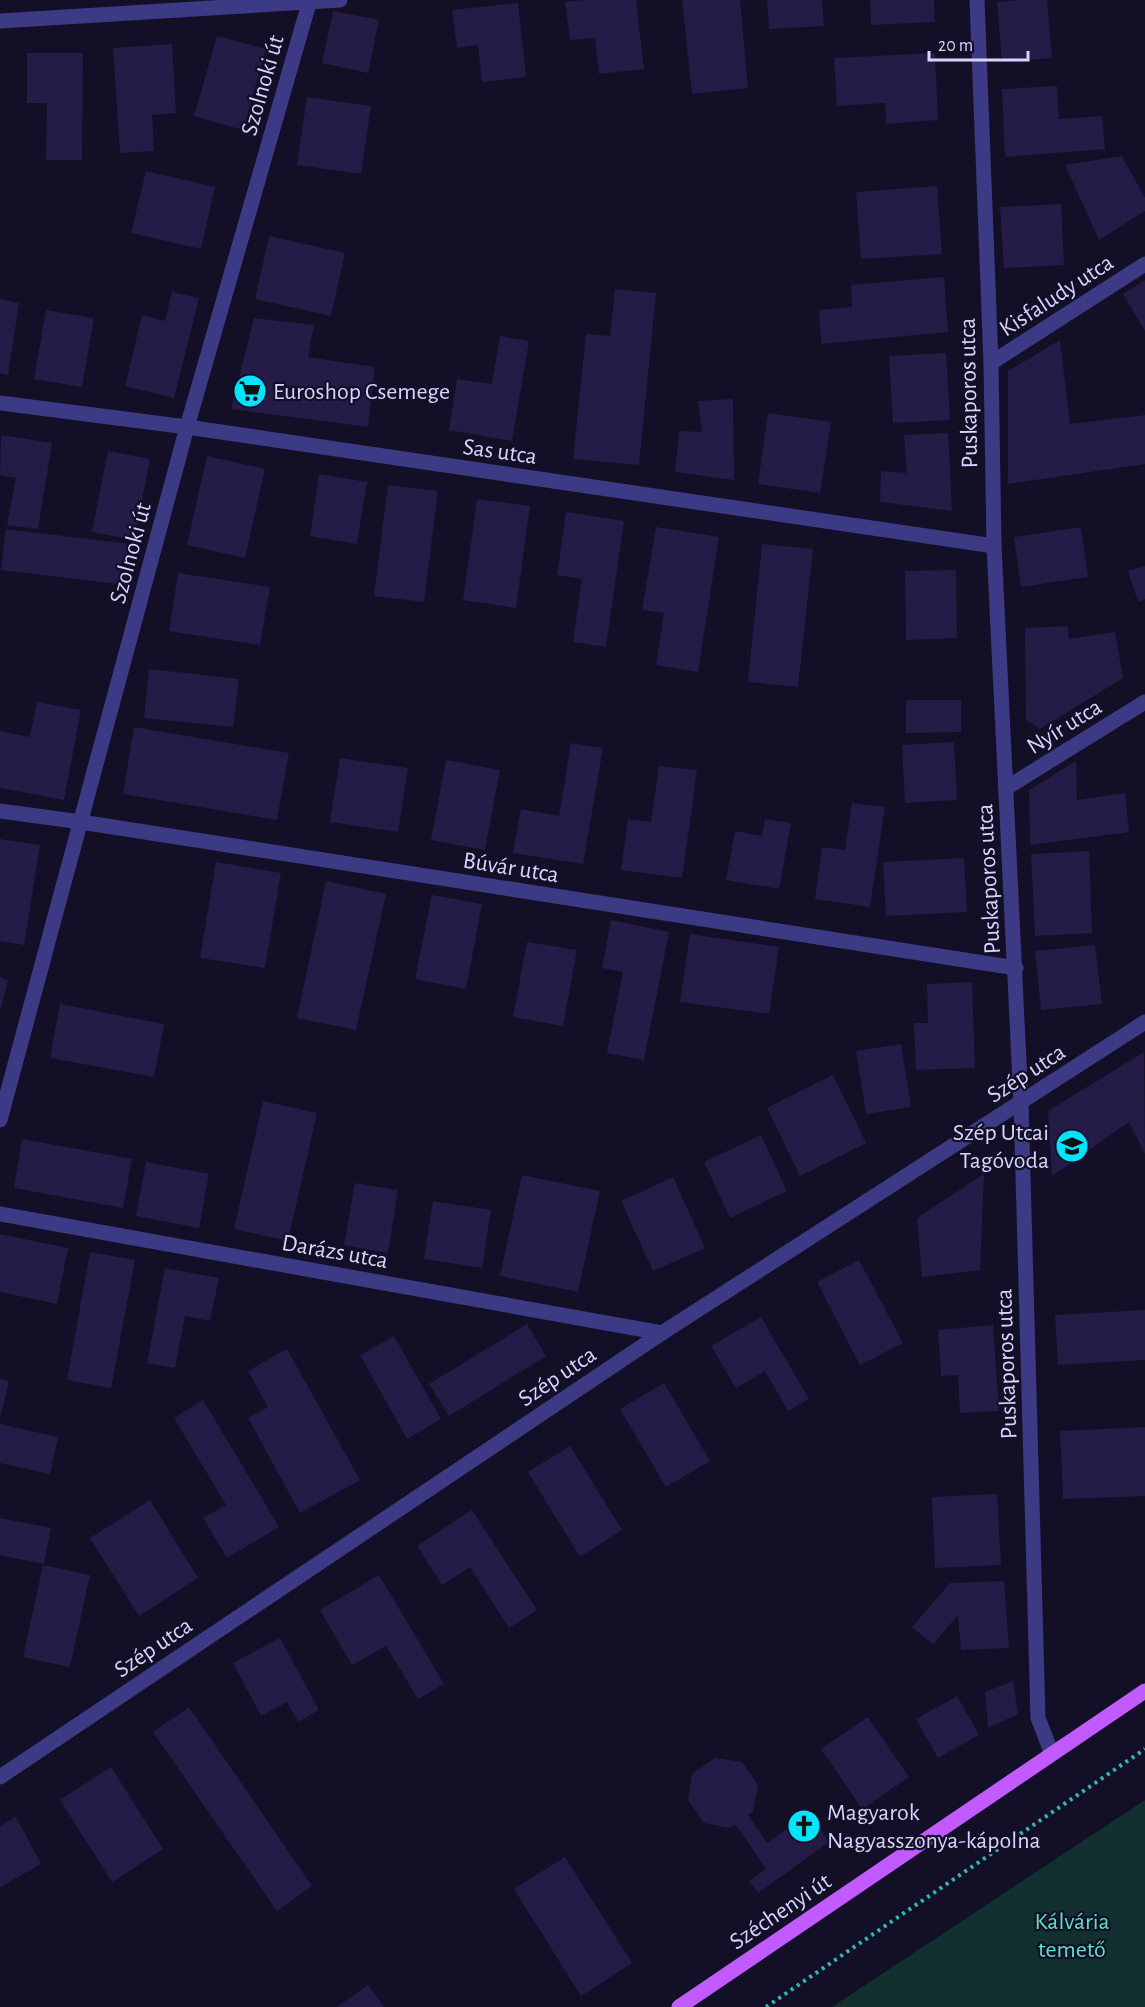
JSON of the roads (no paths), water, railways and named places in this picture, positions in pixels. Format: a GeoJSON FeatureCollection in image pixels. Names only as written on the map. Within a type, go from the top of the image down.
{"type":"FeatureCollection","features":[{"type":"Feature","properties":{"kind":"main road","name":"Széchenyi út"},"geometry":{"type":"LineString","coordinates":[[679,2007],[1145,1691]]}},
{"type":"Feature","properties":{"kind":"street"},"geometry":{"type":"LineString","coordinates":[[0,21],[340,0]]}},
{"type":"Feature","properties":{"kind":"street","name":"Puskaporos utca"},"geometry":{"type":"LineString","coordinates":[[977,0],[991,363],[994,546],[1021,1103],[1038,1718],[1052,1754]]}},
{"type":"Feature","properties":{"kind":"street","name":"Szolnoki út"},"geometry":{"type":"LineString","coordinates":[[0,1120],[187,428],[309,1]]}},
{"type":"Feature","properties":{"kind":"street","name":"Kisfaludy utca"},"geometry":{"type":"LineString","coordinates":[[991,363],[1145,264]]}},
{"type":"Feature","properties":{"kind":"street","name":"Sas utca"},"geometry":{"type":"LineString","coordinates":[[0,403],[187,428],[994,546]]}},
{"type":"Feature","properties":{"kind":"street","name":"Nyír utca"},"geometry":{"type":"LineString","coordinates":[[1006,788],[1145,702]]}},
{"type":"Feature","properties":{"kind":"street","name":"Búvár utca"},"geometry":{"type":"LineString","coordinates":[[0,812],[81,822],[1016,968]]}},
{"type":"Feature","properties":{"kind":"street","name":"Szép utca"},"geometry":{"type":"LineString","coordinates":[[0,1777],[662,1333],[1145,1022]]}},
{"type":"Feature","properties":{"kind":"street","name":"Darázs utca"},"geometry":{"type":"LineString","coordinates":[[0,1214],[662,1333]]}},
{"type":"Feature","properties":{"kind":"place","name":"Euroshop Csemege"},"geometry":{"type":"Point","coordinates":[250,391]}},
{"type":"Feature","properties":{"kind":"place","name":"Szép Utcai Tagóvoda"},"geometry":{"type":"Point","coordinates":[1072,1146]}},
{"type":"Feature","properties":{"kind":"place","name":"Magyarok Nagyasszonya-kápolna"},"geometry":{"type":"Point","coordinates":[804,1826]}},
{"type":"Feature","properties":{"kind":"park label","name":"Kálvária temető"},"geometry":{"type":"Point","coordinates":[1072,1935]}}]}
